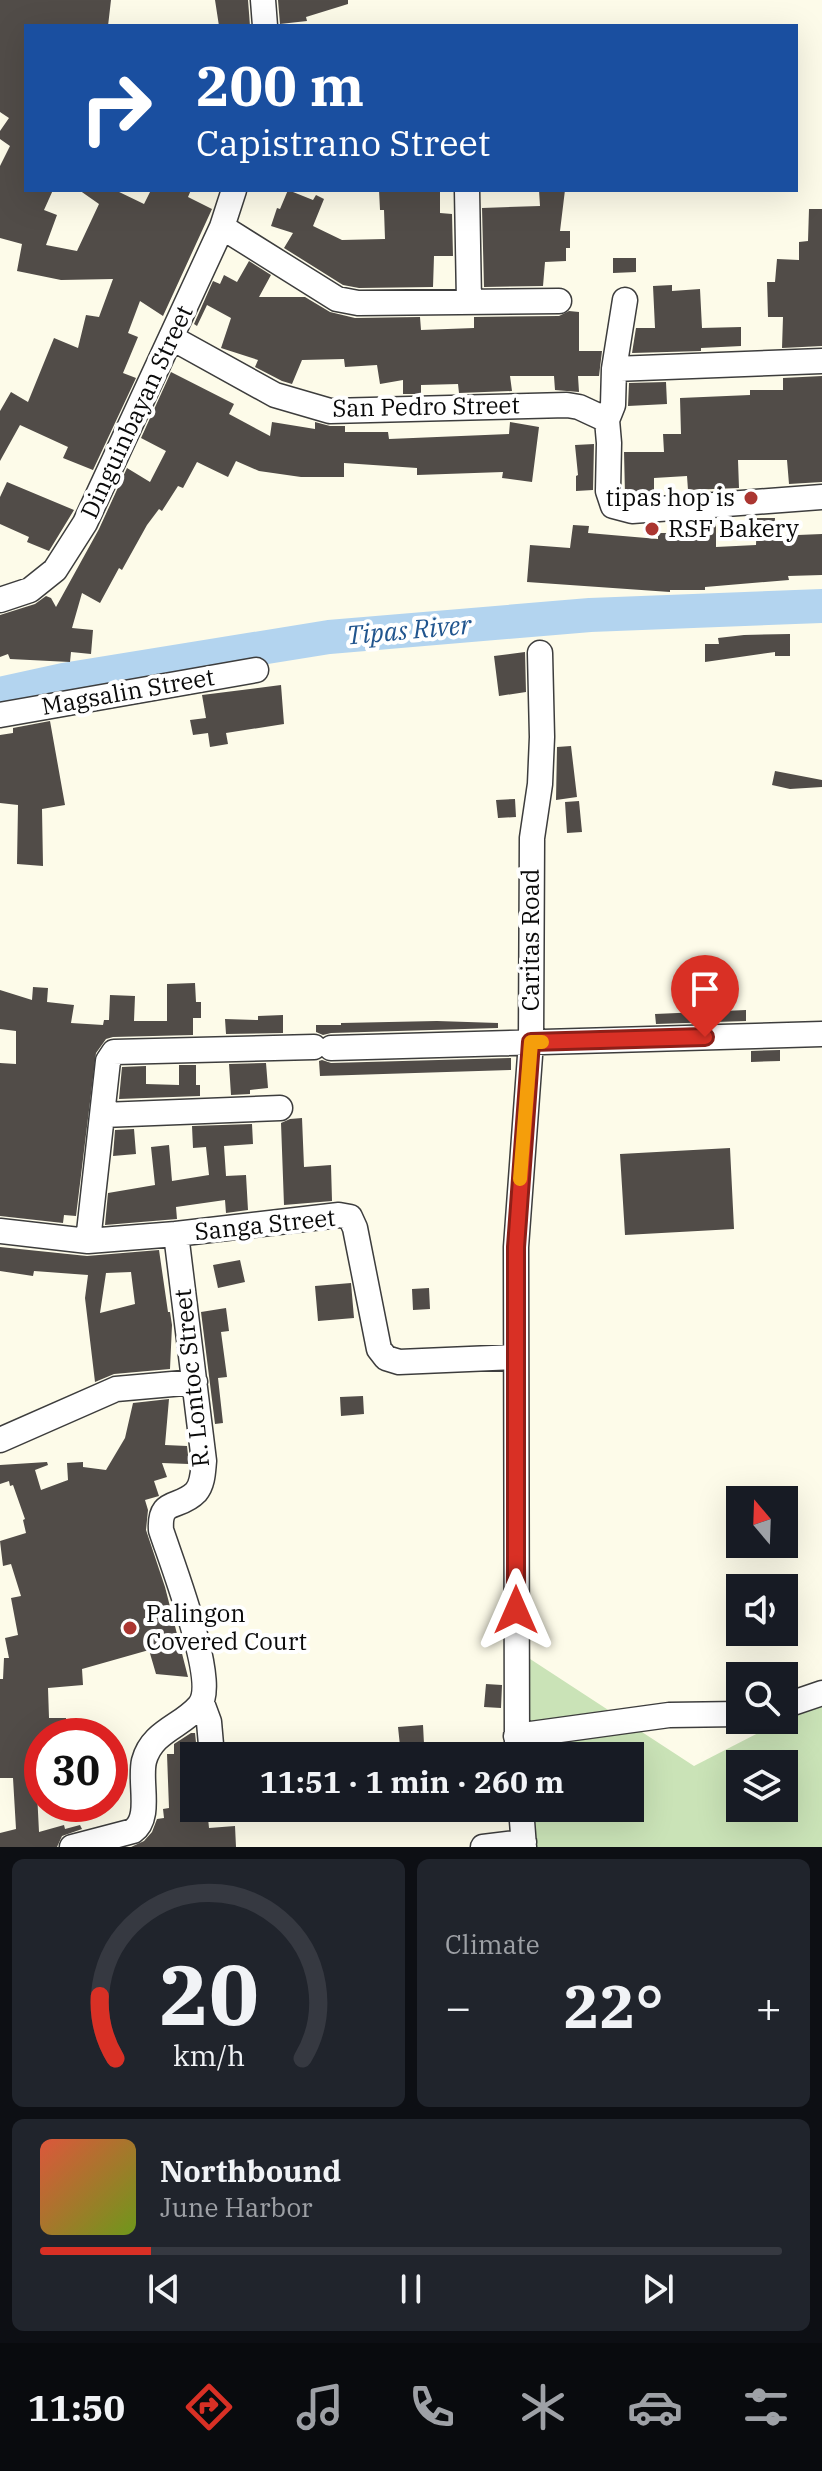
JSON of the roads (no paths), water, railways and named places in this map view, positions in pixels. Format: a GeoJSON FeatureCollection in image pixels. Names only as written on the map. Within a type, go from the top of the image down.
{"type":"FeatureCollection","features":[{"type":"Feature","properties":{"kind":"street"},"geometry":{"type":"LineString","coordinates":[[263,0],[265,24]]}},
{"type":"Feature","properties":{"kind":"street","name":"Dinguinbayan Street"},"geometry":{"type":"LineString","coordinates":[[0,600],[30,590],[55,570],[85,523],[222,227],[233,192]]}},
{"type":"Feature","properties":{"kind":"street"},"geometry":{"type":"LineString","coordinates":[[467,192],[469,301]]}},
{"type":"Feature","properties":{"kind":"street"},"geometry":{"type":"LineString","coordinates":[[222,227],[337,299],[358,303],[559,301]]}},
{"type":"Feature","properties":{"kind":"street"},"geometry":{"type":"LineString","coordinates":[[625,300],[614,369],[613,405],[607,420],[608,491],[613,506],[632,511],[822,497]]}},
{"type":"Feature","properties":{"kind":"street","name":"San Pedro Street"},"geometry":{"type":"LineString","coordinates":[[172,338],[275,395],[330,411],[567,405],[607,420]]}},
{"type":"Feature","properties":{"kind":"street"},"geometry":{"type":"LineString","coordinates":[[614,369],[822,361]]}},
{"type":"Feature","properties":{"kind":"street","name":"Caritas Road"},"geometry":{"type":"LineString","coordinates":[[517,1742],[514,1357],[518,1213],[531,1042],[532,838],[540,784],[542,737],[540,653]]}},
{"type":"Feature","properties":{"kind":"street","name":"Magsalin Street"},"geometry":{"type":"LineString","coordinates":[[0,715],[256,670]]}},
{"type":"Feature","properties":{"kind":"street"},"geometry":{"type":"LineString","coordinates":[[88,1241],[108,1061],[114,1052],[129,1049],[822,1034]]}},
{"type":"Feature","properties":{"kind":"street"},"geometry":{"type":"LineString","coordinates":[[103,1115],[280,1108]]}},
{"type":"Feature","properties":{"kind":"street","name":"Sanga Street"},"geometry":{"type":"LineString","coordinates":[[0,1231],[88,1241],[339,1215],[350,1217],[355,1228],[379,1349],[386,1358],[399,1362],[514,1357]]}},
{"type":"Feature","properties":{"kind":"street","name":"R. Lontoc Street"},"geometry":{"type":"LineString","coordinates":[[176,1234],[204,1461],[202,1480],[196,1491],[185,1500],[166,1508],[160,1516],[161,1530],[201,1653],[205,1684],[202,1703]]}},
{"type":"Feature","properties":{"kind":"street"},"geometry":{"type":"LineString","coordinates":[[0,1440],[116,1389],[195,1382]]}},
{"type":"Feature","properties":{"kind":"street"},"geometry":{"type":"LineString","coordinates":[[798,1701],[822,1693]]}},
{"type":"Feature","properties":{"kind":"street"},"geometry":{"type":"LineString","coordinates":[[72,1847],[133,1831],[140,1826],[143,1815],[142,1774],[152,1744],[202,1703],[209,1722],[211,1742]]}},
{"type":"Feature","properties":{"kind":"street"},"geometry":{"type":"LineString","coordinates":[[537,1742],[669,1715],[726,1714]]}},
{"type":"Feature","properties":{"kind":"street"},"geometry":{"type":"LineString","coordinates":[[483,1847],[524,1844],[522,1822]]}},
{"type":"Feature","properties":{"kind":"waterway","name":"Tipas River"},"geometry":{"type":"LineString","coordinates":[[0,694],[63,680],[329,637],[590,615],[822,606]]}},
{"type":"Feature","properties":{"kind":"place","name":"tipas hop is"},"geometry":{"type":"Point","coordinates":[751,498]}},
{"type":"Feature","properties":{"kind":"place","name":"RSF Bakery"},"geometry":{"type":"Point","coordinates":[652,529]}},
{"type":"Feature","properties":{"kind":"place","name":"Palingon Covered Court"},"geometry":{"type":"Point","coordinates":[130,1628]}}]}
